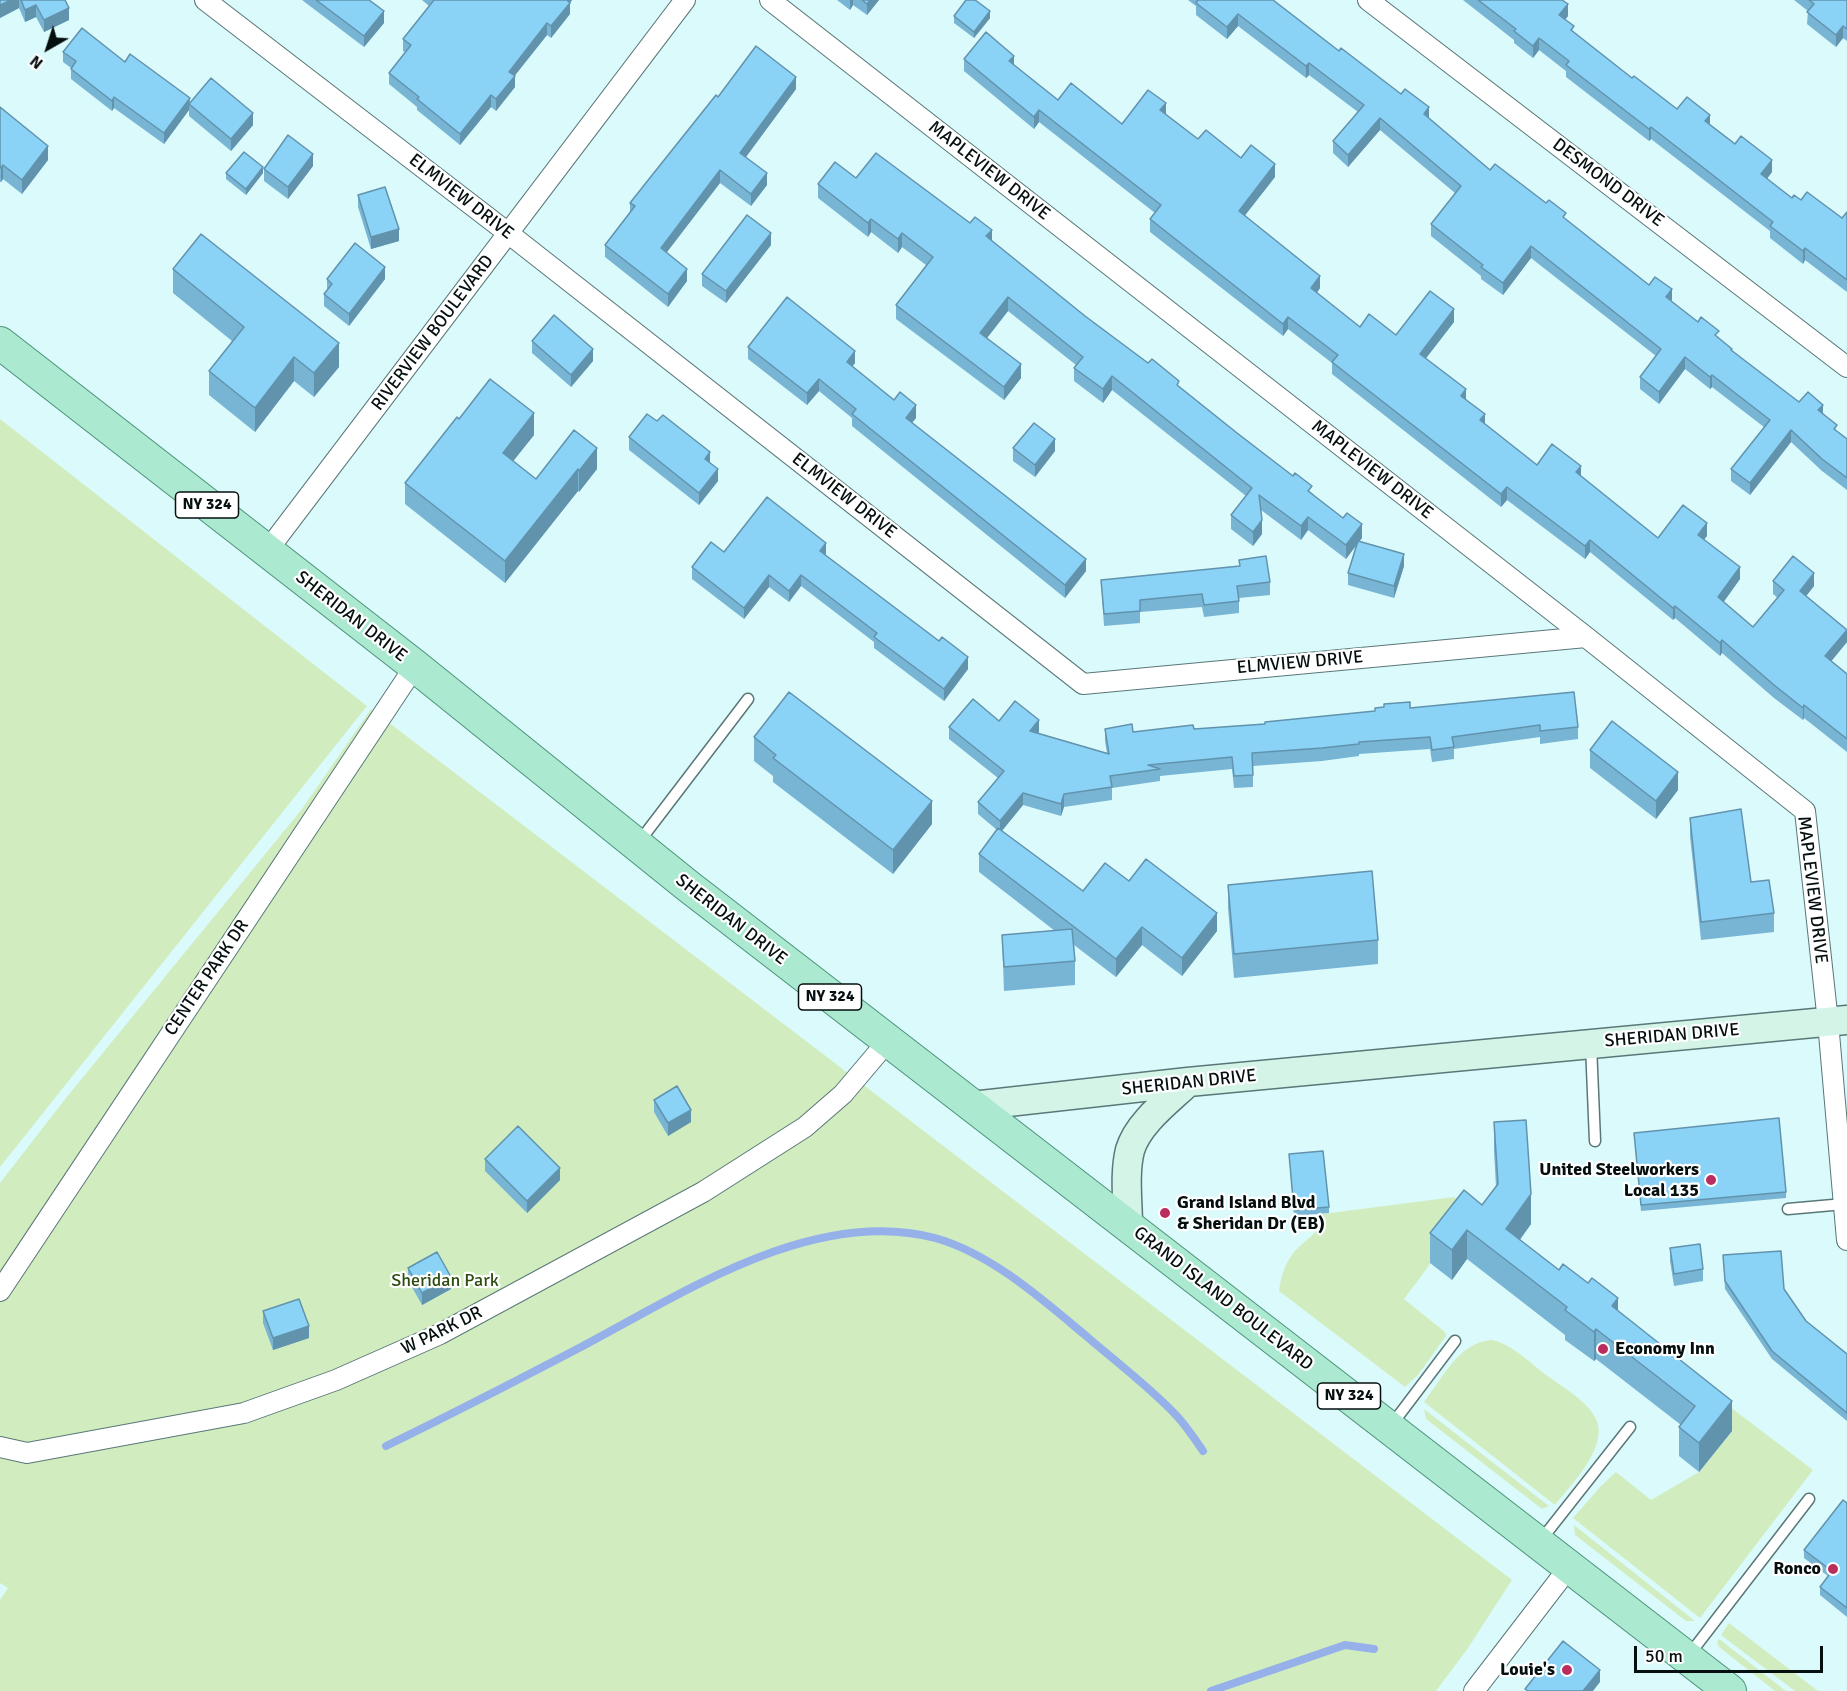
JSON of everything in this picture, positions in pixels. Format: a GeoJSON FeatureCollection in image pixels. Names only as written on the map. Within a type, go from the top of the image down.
{"type":"FeatureCollection","features":[{"type":"Feature","properties":{"kind":"main road","name":"SHERIDAN DRIVE"},"geometry":{"type":"LineString","coordinates":[[0,343],[414,666],[887,1042],[972,1106],[1188,1082],[1837,1021]]}},
{"type":"Feature","properties":{"kind":"main road"},"geometry":{"type":"LineString","coordinates":[[1128,1226],[1130,1150],[1137,1135],[1151,1117],[1188,1082]]}},
{"type":"Feature","properties":{"kind":"main road","name":"GRAND ISLAND BOULEVARD"},"geometry":{"type":"LineString","coordinates":[[972,1106],[1730,1691]]}},
{"type":"Feature","properties":{"kind":"street","name":"ELMVIEW DRIVE"},"geometry":{"type":"LineString","coordinates":[[205,0],[508,233],[1083,684],[1586,637]]}},
{"type":"Feature","properties":{"kind":"street","name":"RIVERVIEW BOULEVARD"},"geometry":{"type":"LineString","coordinates":[[267,551],[685,0]]}},
{"type":"Feature","properties":{"kind":"street","name":"MAPLEVIEW DRIVE"},"geometry":{"type":"LineString","coordinates":[[770,0],[1586,637],[1805,811],[1837,1021],[1847,1240]]}},
{"type":"Feature","properties":{"kind":"street","name":"DESMOND DRIVE"},"geometry":{"type":"LineString","coordinates":[[1368,0],[1847,367]]}},
{"type":"Feature","properties":{"kind":"street","name":"CENTER PARK DR"},"geometry":{"type":"LineString","coordinates":[[0,1291],[414,666]]}},
{"type":"Feature","properties":{"kind":"street","name":"W PARK DR"},"geometry":{"type":"LineString","coordinates":[[0,1447],[27,1453],[244,1413],[336,1380],[440,1334],[703,1192],[805,1127],[843,1094],[887,1042]]}},
{"type":"Feature","properties":{"kind":"street"},"geometry":{"type":"LineString","coordinates":[[1474,1691],[1570,1566]]}},
{"type":"Feature","properties":{"kind":"lane"},"geometry":{"type":"LineString","coordinates":[[637,845],[748,699]]}},
{"type":"Feature","properties":{"kind":"lane"},"geometry":{"type":"LineString","coordinates":[[1591,1044],[1595,1141]]}},
{"type":"Feature","properties":{"kind":"lane"},"geometry":{"type":"LineString","coordinates":[[1788,1209],[1844,1204]]}},
{"type":"Feature","properties":{"kind":"lane"},"geometry":{"type":"LineString","coordinates":[[1390,1427],[1455,1341]]}},
{"type":"Feature","properties":{"kind":"lane"},"geometry":{"type":"LineString","coordinates":[[1539,1542],[1630,1427]]}},
{"type":"Feature","properties":{"kind":"lane"},"geometry":{"type":"LineString","coordinates":[[1687,1658],[1809,1499]]}},
{"type":"Feature","properties":{"kind":"green space"},"geometry":{"type":"Polygon","coordinates":[[[0,419],[367,706],[0,1167],[0,419]]]}},
{"type":"Feature","properties":{"kind":"green space","name":"Sheridan Park"},"geometry":{"type":"Polygon","coordinates":[[[371,709],[1512,1580],[1468,1648],[1436,1691],[0,1691],[0,1600],[8,1588],[0,1583],[0,1183],[66,1098],[302,809],[371,709]]]}},
{"type":"Feature","properties":{"kind":"green space"},"geometry":{"type":"Polygon","coordinates":[[[1454,1197],[1813,1470],[1700,1618],[1573,1518],[1616,1472],[1651,1500],[1699,1472],[1732,1431],[1463,1220],[1404,1299],[1445,1332],[1446,1336],[1418,1375],[1405,1387],[1279,1291],[1288,1261],[1323,1224],[1323,1214],[1454,1197]]]}},
{"type":"Feature","properties":{"kind":"green space"},"geometry":{"type":"Polygon","coordinates":[[[1491,1340],[1506,1345],[1520,1354],[1579,1399],[1595,1417],[1599,1428],[1594,1452],[1579,1476],[1555,1505],[1424,1402],[1460,1355],[1479,1343],[1491,1340]]]}},
{"type":"Feature","properties":{"kind":"green space"},"geometry":{"type":"Polygon","coordinates":[[[1424,1409],[1549,1506],[1542,1509],[1426,1419],[1424,1409]]]}},
{"type":"Feature","properties":{"kind":"green space"},"geometry":{"type":"Polygon","coordinates":[[[1574,1525],[1695,1621],[1686,1621],[1575,1535],[1574,1525]]]}},
{"type":"Feature","properties":{"kind":"green space"},"geometry":{"type":"Polygon","coordinates":[[[1729,1623],[1818,1691],[1795,1691],[1721,1635],[1729,1623]]]}},
{"type":"Feature","properties":{"kind":"green space"},"geometry":{"type":"Polygon","coordinates":[[[1719,1639],[1786,1691],[1775,1691],[1719,1647],[1717,1643],[1719,1639]]]}},
{"type":"Feature","properties":{"kind":"building"},"geometry":{"type":"Polygon","coordinates":[[[0,0],[11,0],[0,5],[0,0]]]}},
{"type":"Feature","properties":{"kind":"building"},"geometry":{"type":"Polygon","coordinates":[[[21,0],[65,0],[69,8],[44,20],[36,5],[25,10],[21,0]]]}},
{"type":"Feature","properties":{"kind":"building"},"geometry":{"type":"Polygon","coordinates":[[[316,0],[369,0],[384,11],[364,36],[316,0]]]}},
{"type":"Feature","properties":{"kind":"building"},"geometry":{"type":"Polygon","coordinates":[[[434,0],[567,0],[570,3],[551,26],[547,23],[509,72],[515,76],[496,99],[491,95],[460,134],[389,73],[411,45],[403,39],[434,0]]]}},
{"type":"Feature","properties":{"kind":"building"},"geometry":{"type":"Polygon","coordinates":[[[966,0],[975,0],[990,11],[974,32],[954,16],[966,0]]]}},
{"type":"Feature","properties":{"kind":"building"},"geometry":{"type":"Polygon","coordinates":[[[1198,0],[1273,0],[1339,51],[1341,48],[1401,94],[1405,89],[1429,107],[1424,114],[1490,170],[1495,164],[1546,203],[1549,200],[1566,213],[1563,217],[1649,285],[1655,277],[1672,289],[1666,297],[1698,322],[1701,317],[1719,331],[1715,335],[1731,350],[1799,402],[1808,392],[1823,405],[1818,410],[1837,425],[1834,429],[1847,439],[1847,478],[1822,459],[1791,430],[1750,483],[1731,469],[1770,420],[1685,357],[1659,392],[1640,377],[1661,349],[1531,246],[1503,283],[1481,267],[1483,265],[1431,224],[1461,186],[1380,118],[1348,155],[1333,141],[1364,105],[1309,63],[1306,66],[1238,14],[1227,27],[1196,3],[1198,0]]]}},
{"type":"Feature","properties":{"kind":"building"},"geometry":{"type":"Polygon","coordinates":[[[1478,0],[1562,0],[1568,4],[1559,15],[1574,26],[1571,30],[1632,78],[1634,76],[1677,109],[1687,97],[1710,115],[1705,121],[1735,144],[1741,136],[1772,160],[1761,174],[1792,198],[1794,195],[1801,200],[1807,192],[1842,218],[1847,212],[1847,280],[1805,248],[1803,251],[1770,226],[1773,222],[1651,127],[1649,129],[1566,65],[1569,61],[1539,38],[1533,46],[1514,31],[1516,29],[1478,0]]]}},
{"type":"Feature","properties":{"kind":"building"},"geometry":{"type":"Polygon","coordinates":[[[1809,0],[1847,0],[1847,29],[1843,26],[1836,35],[1807,12],[1814,4],[1809,0]]]}},
{"type":"Feature","properties":{"kind":"building"},"geometry":{"type":"Polygon","coordinates":[[[82,28],[125,62],[130,54],[190,98],[164,133],[114,97],[112,101],[71,69],[76,61],[63,52],[82,28]]]}},
{"type":"Feature","properties":{"kind":"building"},"geometry":{"type":"Polygon","coordinates":[[[986,32],[1014,56],[1009,61],[1058,100],[1071,83],[1122,124],[1148,90],[1166,103],[1160,110],[1198,139],[1206,130],[1241,158],[1251,145],[1275,164],[1239,211],[1320,276],[1311,288],[1360,327],[1369,314],[1396,335],[1430,291],[1454,309],[1420,354],[1466,389],[1461,396],[1485,414],[1480,420],[1537,465],[1552,444],[1581,466],[1576,472],[1658,538],[1683,505],[1707,523],[1698,535],[1740,567],[1718,597],[1753,627],[1784,590],[1773,581],[1793,556],[1814,573],[1800,591],[1847,630],[1825,656],[1847,674],[1847,739],[1804,705],[1803,708],[1722,640],[1720,643],[1675,606],[1673,608],[1590,540],[1585,546],[1507,487],[1501,494],[1332,362],[1338,355],[1288,317],[1283,324],[1150,219],[1161,205],[1039,110],[1034,117],[964,59],[986,32]]]}},
{"type":"Feature","properties":{"kind":"building"},"geometry":{"type":"Polygon","coordinates":[[[756,46],[796,77],[740,153],[767,173],[751,194],[720,170],[661,248],[687,269],[668,294],[605,245],[635,206],[630,203],[716,95],[718,97],[756,46]]]}},
{"type":"Feature","properties":{"kind":"building"},"geometry":{"type":"Polygon","coordinates":[[[211,78],[253,113],[231,139],[189,104],[211,78]]]}},
{"type":"Feature","properties":{"kind":"building"},"geometry":{"type":"Polygon","coordinates":[[[0,107],[48,146],[22,180],[3,165],[0,167],[0,107]]]}},
{"type":"Feature","properties":{"kind":"building"},"geometry":{"type":"Polygon","coordinates":[[[288,135],[313,154],[288,187],[264,169],[288,135]]]}},
{"type":"Feature","properties":{"kind":"building"},"geometry":{"type":"Polygon","coordinates":[[[244,152],[263,167],[246,189],[226,173],[244,152]]]}},
{"type":"Feature","properties":{"kind":"building"},"geometry":{"type":"Polygon","coordinates":[[[876,153],[970,223],[975,217],[992,230],[986,236],[1085,316],[1148,363],[1152,359],[1179,381],[1177,385],[1237,433],[1293,476],[1295,473],[1312,486],[1308,491],[1343,518],[1347,513],[1362,524],[1346,545],[1308,517],[1301,526],[1259,495],[1262,520],[1253,532],[1231,515],[1252,488],[1112,376],[1103,389],[1074,368],[1083,357],[1008,297],[980,333],[1021,364],[1004,387],[896,305],[933,257],[902,233],[898,239],[871,219],[868,223],[818,184],[835,162],[856,178],[876,153]]]}},
{"type":"Feature","properties":{"kind":"building"},"geometry":{"type":"Polygon","coordinates":[[[385,187],[399,229],[371,237],[358,195],[385,187]]]}},
{"type":"Feature","properties":{"kind":"building"},"geometry":{"type":"Polygon","coordinates":[[[747,215],[771,233],[726,291],[702,274],[747,215]]]}},
{"type":"Feature","properties":{"kind":"building"},"geometry":{"type":"Polygon","coordinates":[[[201,234],[339,343],[314,373],[294,357],[255,408],[209,371],[244,327],[173,269],[201,234]]]}},
{"type":"Feature","properties":{"kind":"building"},"geometry":{"type":"Polygon","coordinates":[[[355,243],[385,267],[349,314],[324,294],[332,284],[327,279],[355,243]]]}},
{"type":"Feature","properties":{"kind":"building"},"geometry":{"type":"Polygon","coordinates":[[[787,297],[855,351],[847,362],[894,400],[900,392],[916,405],[906,418],[1086,559],[1065,585],[852,414],[856,409],[819,379],[807,393],[748,347],[787,297]]]}},
{"type":"Feature","properties":{"kind":"building"},"geometry":{"type":"Polygon","coordinates":[[[554,315],[593,349],[571,375],[532,341],[554,315]]]}},
{"type":"Feature","properties":{"kind":"building"},"geometry":{"type":"Polygon","coordinates":[[[490,379],[534,413],[503,453],[536,479],[574,430],[597,448],[505,561],[405,483],[490,379]]]}},
{"type":"Feature","properties":{"kind":"building"},"geometry":{"type":"Polygon","coordinates":[[[647,414],[657,421],[663,415],[710,452],[705,459],[718,469],[699,493],[629,437],[647,414]]]}},
{"type":"Feature","properties":{"kind":"building"},"geometry":{"type":"Polygon","coordinates":[[[1034,423],[1055,439],[1035,465],[1013,448],[1034,423]]]}},
{"type":"Feature","properties":{"kind":"building"},"geometry":{"type":"Polygon","coordinates":[[[767,497],[826,543],[820,551],[939,641],[942,637],[968,657],[944,689],[874,637],[877,633],[801,575],[789,591],[769,575],[744,608],[692,567],[711,542],[724,552],[767,497]]]}},
{"type":"Feature","properties":{"kind":"building"},"geometry":{"type":"Polygon","coordinates":[[[1358,541],[1404,554],[1394,586],[1348,573],[1358,541]]]}},
{"type":"Feature","properties":{"kind":"building"},"geometry":{"type":"Polygon","coordinates":[[[1266,556],[1270,582],[1237,586],[1239,601],[1204,605],[1202,594],[1140,600],[1140,611],[1104,614],[1101,580],[1240,566],[1239,560],[1266,556]]]}},
{"type":"Feature","properties":{"kind":"building"},"geometry":{"type":"Polygon","coordinates":[[[789,692],[932,801],[893,850],[773,758],[776,755],[754,737],[789,692]]]}},
{"type":"Feature","properties":{"kind":"building"},"geometry":{"type":"Polygon","coordinates":[[[1574,692],[1578,727],[1540,731],[1540,725],[1452,737],[1454,747],[1432,750],[1430,737],[1252,753],[1253,775],[1234,776],[1232,757],[1148,765],[1160,769],[1110,776],[1112,787],[1064,794],[1061,804],[1023,793],[1000,821],[978,802],[1004,771],[949,727],[973,699],[999,721],[1015,701],[1039,720],[1030,731],[1109,754],[1105,729],[1132,724],[1133,732],[1193,725],[1194,729],[1265,724],[1265,722],[1375,711],[1375,708],[1384,707],[1384,704],[1410,702],[1410,708],[1574,692]]]}},
{"type":"Feature","properties":{"kind":"building"},"geometry":{"type":"Polygon","coordinates":[[[1612,721],[1678,772],[1656,801],[1590,750],[1612,721]]]}},
{"type":"Feature","properties":{"kind":"building"},"geometry":{"type":"Polygon","coordinates":[[[1741,809],[1751,882],[1769,880],[1774,913],[1701,922],[1690,818],[1741,809]]]}},
{"type":"Feature","properties":{"kind":"building"},"geometry":{"type":"Polygon","coordinates":[[[998,828],[1083,891],[1105,863],[1129,881],[1146,859],[1217,913],[1182,958],[1142,927],[1116,959],[979,854],[998,828]]]}},
{"type":"Feature","properties":{"kind":"building"},"geometry":{"type":"Polygon","coordinates":[[[1372,871],[1378,940],[1234,954],[1228,885],[1372,871]]]}},
{"type":"Feature","properties":{"kind":"building"},"geometry":{"type":"Polygon","coordinates":[[[1072,929],[1075,961],[1004,967],[1002,935],[1072,929]]]}},
{"type":"Feature","properties":{"kind":"building"},"geometry":{"type":"Polygon","coordinates":[[[677,1086],[691,1110],[668,1123],[654,1100],[677,1086]]]}},
{"type":"Feature","properties":{"kind":"building","name":"United Steelworkers Local 135"},"geometry":{"type":"Polygon","coordinates":[[[1779,1118],[1786,1192],[1641,1205],[1634,1133],[1779,1118]]]}},
{"type":"Feature","properties":{"kind":"building"},"geometry":{"type":"Polygon","coordinates":[[[1526,1120],[1531,1194],[1506,1229],[1559,1270],[1563,1264],[1588,1283],[1592,1278],[1618,1298],[1612,1306],[1732,1401],[1699,1443],[1679,1427],[1695,1406],[1596,1329],[1594,1332],[1565,1310],[1567,1307],[1467,1230],[1452,1250],[1430,1233],[1464,1190],[1482,1205],[1498,1184],[1494,1122],[1526,1120]]]}},
{"type":"Feature","properties":{"kind":"building"},"geometry":{"type":"Polygon","coordinates":[[[518,1126],[560,1168],[527,1201],[485,1159],[518,1126]]]}},
{"type":"Feature","properties":{"kind":"building"},"geometry":{"type":"Polygon","coordinates":[[[1323,1151],[1329,1207],[1294,1210],[1289,1154],[1323,1151]]]}},
{"type":"Feature","properties":{"kind":"building"},"geometry":{"type":"Polygon","coordinates":[[[1700,1244],[1703,1269],[1674,1274],[1670,1248],[1700,1244]]]}},
{"type":"Feature","properties":{"kind":"building"},"geometry":{"type":"Polygon","coordinates":[[[1781,1251],[1784,1289],[1806,1321],[1847,1354],[1847,1413],[1772,1351],[1725,1281],[1723,1255],[1781,1251]]]}},
{"type":"Feature","properties":{"kind":"building"},"geometry":{"type":"Polygon","coordinates":[[[437,1252],[451,1277],[422,1293],[408,1268],[437,1252]]]}},
{"type":"Feature","properties":{"kind":"building"},"geometry":{"type":"Polygon","coordinates":[[[299,1299],[309,1326],[273,1338],[263,1311],[299,1299]]]}},
{"type":"Feature","properties":{"kind":"building","name":"Ronco"},"geometry":{"type":"Polygon","coordinates":[[[1843,1500],[1847,1503],[1847,1608],[1820,1587],[1832,1571],[1804,1550],[1843,1500]]]}},
{"type":"Feature","properties":{"kind":"building","name":"Louie's"},"geometry":{"type":"Polygon","coordinates":[[[1563,1641],[1600,1670],[1583,1691],[1528,1691],[1525,1689],[1563,1641]]]}},
{"type":"Feature","properties":{"kind":"waterway"},"geometry":{"type":"LineString","coordinates":[[386,1446],[460,1410],[706,1280],[751,1260],[797,1244],[843,1234],[889,1231],[935,1238],[955,1245],[976,1254],[1014,1279],[1051,1307],[1153,1393],[1182,1422],[1203,1451]]}},
{"type":"Feature","properties":{"kind":"waterway"},"geometry":{"type":"LineString","coordinates":[[1211,1691],[1345,1645],[1374,1649]]}},
{"type":"Feature","properties":{"kind":"place","name":"United Steelworkers Local 135"},"geometry":{"type":"Point","coordinates":[1711,1180]}},
{"type":"Feature","properties":{"kind":"place","name":"Grand Island Blvd & Sheridan Dr (EB)"},"geometry":{"type":"Point","coordinates":[1165,1213]}},
{"type":"Feature","properties":{"kind":"place","name":"Economy Inn"},"geometry":{"type":"Point","coordinates":[1603,1349]}},
{"type":"Feature","properties":{"kind":"place","name":"Ronco"},"geometry":{"type":"Point","coordinates":[1833,1569]}},
{"type":"Feature","properties":{"kind":"place","name":"Louie's"},"geometry":{"type":"Point","coordinates":[1567,1670]}}]}
